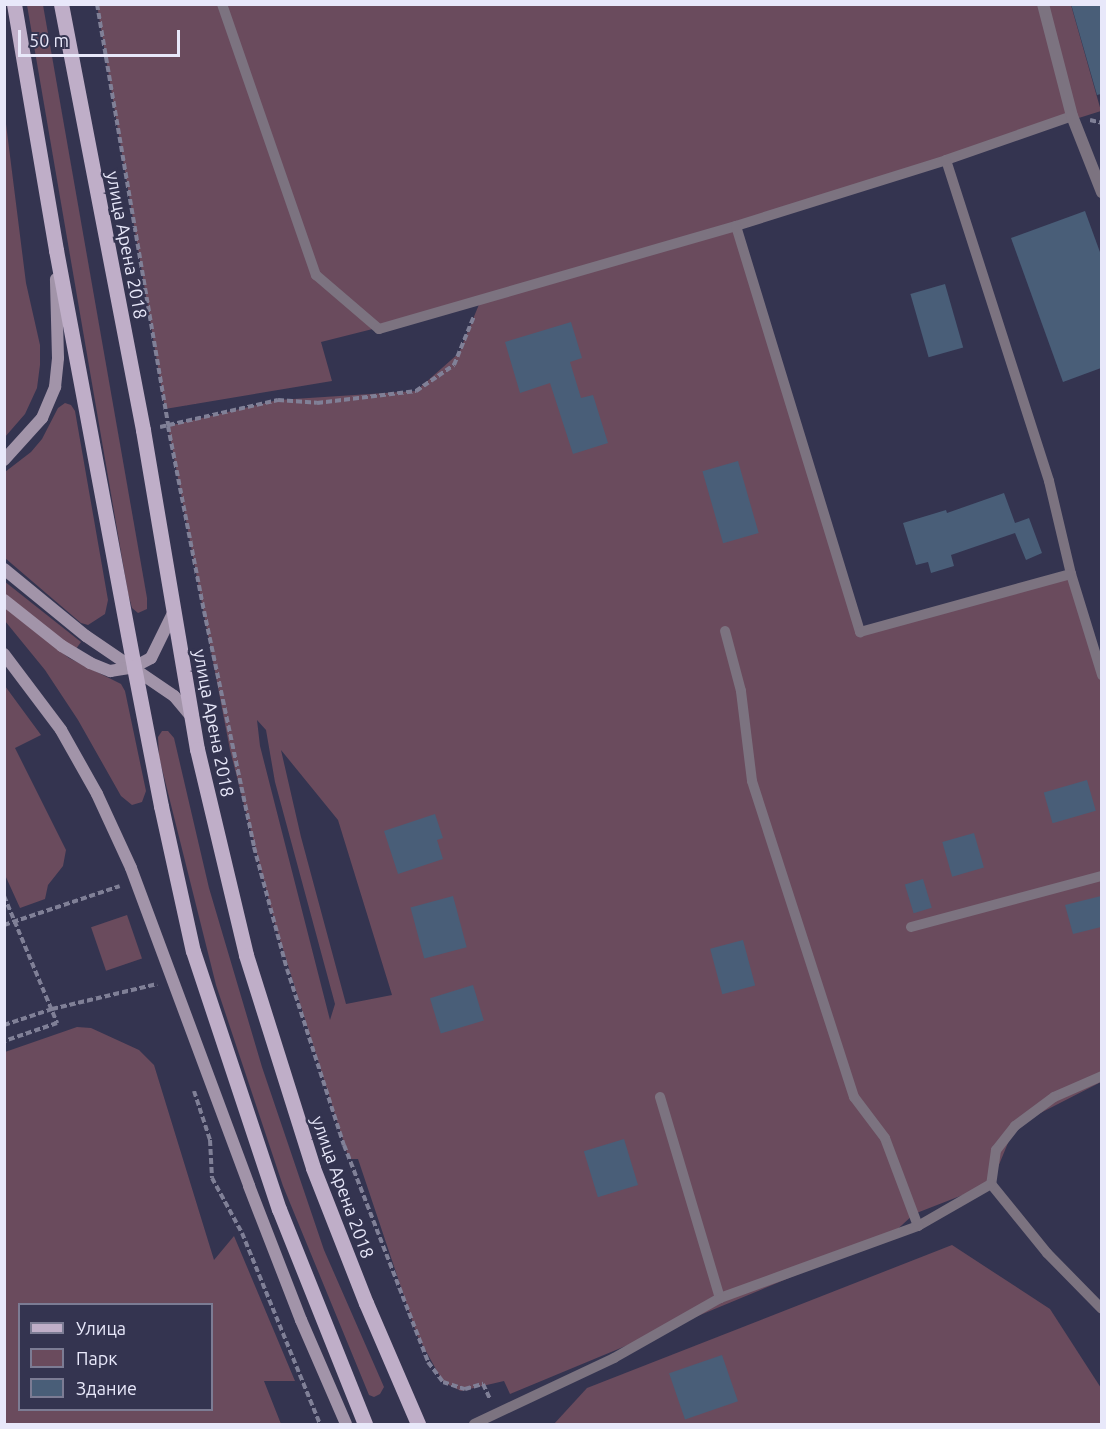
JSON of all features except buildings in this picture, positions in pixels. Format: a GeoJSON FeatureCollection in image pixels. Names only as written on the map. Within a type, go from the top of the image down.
{"type":"FeatureCollection","features":[{"type":"Feature","properties":{"kind":"main road"},"geometry":{"type":"LineString","coordinates":[[14,4],[56,250],[134,667],[161,806],[193,951],[279,1209],[365,1425]]}},
{"type":"Feature","properties":{"kind":"main road","name":"улица Арена 2018"},"geometry":{"type":"LineString","coordinates":[[61,4],[143,430],[191,716],[246,956],[313,1168],[366,1304],[418,1425]]}},
{"type":"Feature","properties":{"kind":"main road"},"geometry":{"type":"LineString","coordinates":[[4,460],[42,418],[55,387],[58,358],[56,250]]}},
{"type":"Feature","properties":{"kind":"main road"},"geometry":{"type":"LineString","coordinates":[[4,569],[86,636],[174,696],[191,716]]}},
{"type":"Feature","properties":{"kind":"main road"},"geometry":{"type":"LineString","coordinates":[[4,600],[62,646],[90,663],[110,671],[134,667],[151,658],[173,613]]}},
{"type":"Feature","properties":{"kind":"main road"},"geometry":{"type":"LineString","coordinates":[[4,654],[61,730],[97,794],[131,868],[249,1186],[301,1320],[346,1425]]}},
{"type":"Feature","properties":{"kind":"street"},"geometry":{"type":"LineString","coordinates":[[1042,4],[1072,116],[1101,192]]}},
{"type":"Feature","properties":{"kind":"lane"},"geometry":{"type":"LineString","coordinates":[[222,4],[316,275],[379,329],[480,302],[736,226],[946,160],[1072,116]]}},
{"type":"Feature","properties":{"kind":"lane"},"geometry":{"type":"LineString","coordinates":[[946,160],[1049,481],[1071,574],[1101,675]]}},
{"type":"Feature","properties":{"kind":"lane"},"geometry":{"type":"LineString","coordinates":[[736,226],[860,632],[1071,574]]}},
{"type":"Feature","properties":{"kind":"lane"},"geometry":{"type":"LineString","coordinates":[[725,631],[741,691],[752,781],[854,1097],[885,1138],[918,1226]]}},
{"type":"Feature","properties":{"kind":"lane"},"geometry":{"type":"LineString","coordinates":[[911,927],[1101,876]]}},
{"type":"Feature","properties":{"kind":"lane"},"geometry":{"type":"LineString","coordinates":[[1101,1076],[1054,1097],[1015,1126],[996,1150],[991,1184],[1047,1253],[1101,1309]]}},
{"type":"Feature","properties":{"kind":"lane"},"geometry":{"type":"LineString","coordinates":[[660,1097],[720,1298]]}},
{"type":"Feature","properties":{"kind":"lane"},"geometry":{"type":"LineString","coordinates":[[474,1425],[614,1358],[720,1298],[918,1226],[991,1184]]}},
{"type":"Feature","properties":{"kind":"path"},"geometry":{"type":"LineString","coordinates":[[97,4],[168,426],[254,847],[286,969],[344,1145],[428,1362],[443,1382],[465,1389],[483,1384]]}},
{"type":"Feature","properties":{"kind":"path"},"geometry":{"type":"LineString","coordinates":[[143,430],[278,400],[317,403],[416,391],[454,365],[480,302]]}},
{"type":"Feature","properties":{"kind":"path"},"geometry":{"type":"LineString","coordinates":[[118,876],[125,896]]}},
{"type":"Feature","properties":{"kind":"path"},"geometry":{"type":"LineString","coordinates":[[4,925],[121,885]]}},
{"type":"Feature","properties":{"kind":"path"},"geometry":{"type":"LineString","coordinates":[[4,896],[57,1023],[4,1041]]}},
{"type":"Feature","properties":{"kind":"path"},"geometry":{"type":"LineString","coordinates":[[4,1025],[52,1009],[159,984],[154,973]]}},
{"type":"Feature","properties":{"kind":"path"},"geometry":{"type":"LineString","coordinates":[[192,1084],[210,1140],[212,1178],[242,1233],[320,1425]]}},
{"type":"Feature","properties":{"kind":"green space"},"geometry":{"type":"Polygon","coordinates":[[[27,5],[43,5],[147,598],[147,609],[138,613],[132,608],[128,593],[27,5]]]}},
{"type":"Feature","properties":{"kind":"green space"},"geometry":{"type":"Polygon","coordinates":[[[97,5],[1071,5],[1101,111],[736,226],[860,632],[1071,574],[1101,676],[1101,1082],[1015,1126],[991,1184],[914,1214],[890,1236],[510,1394],[504,1381],[461,1391],[443,1382],[417,1335],[358,1159],[349,1159],[275,924],[230,750],[168,426],[278,400],[416,391],[459,353],[480,302],[321,342],[332,381],[165,409],[97,5]],[[257,720],[260,746],[330,1020],[335,1004],[275,782],[266,730],[257,720]],[[281,750],[301,837],[346,1004],[392,995],[338,820],[281,750]]]}},
{"type":"Feature","properties":{"kind":"green space"},"geometry":{"type":"Polygon","coordinates":[[[5,116],[26,283],[40,345],[40,365],[37,388],[25,414],[5,437],[5,116]]]}},
{"type":"Feature","properties":{"kind":"green space"},"geometry":{"type":"Polygon","coordinates":[[[65,403],[71,405],[75,411],[108,600],[105,614],[88,625],[81,623],[5,558],[5,472],[31,452],[42,439],[58,408],[65,403]]]}},
{"type":"Feature","properties":{"kind":"green space"},"geometry":{"type":"Polygon","coordinates":[[[4,581],[81,642],[73,653],[5,595],[4,581]]]}},
{"type":"Feature","properties":{"kind":"green space"},"geometry":{"type":"Polygon","coordinates":[[[4,607],[69,658],[121,684],[125,691],[146,791],[142,802],[132,805],[121,796],[78,720],[45,670],[5,621],[4,607]]]}},
{"type":"Feature","properties":{"kind":"green space"},"geometry":{"type":"Polygon","coordinates":[[[5,686],[41,735],[15,748],[66,850],[63,866],[48,885],[45,899],[20,908],[5,875],[5,686]]]}},
{"type":"Feature","properties":{"kind":"green space"},"geometry":{"type":"Polygon","coordinates":[[[162,731],[168,731],[174,738],[209,888],[262,1067],[324,1250],[384,1387],[380,1394],[374,1397],[369,1395],[283,1186],[216,985],[159,757],[158,737],[162,731]]]}},
{"type":"Feature","properties":{"kind":"green space"},"geometry":{"type":"Polygon","coordinates":[[[127,915],[142,958],[106,971],[91,927],[127,915]]]}},
{"type":"Feature","properties":{"kind":"green space"},"geometry":{"type":"Polygon","coordinates":[[[77,1027],[91,1028],[139,1050],[154,1065],[214,1260],[234,1236],[295,1381],[264,1381],[281,1424],[5,1424],[5,1052],[77,1027]]]}},
{"type":"Feature","properties":{"kind":"green space"},"geometry":{"type":"Polygon","coordinates":[[[952,1245],[1050,1309],[1101,1388],[1101,1424],[554,1424],[587,1388],[952,1245]]]}}]}
